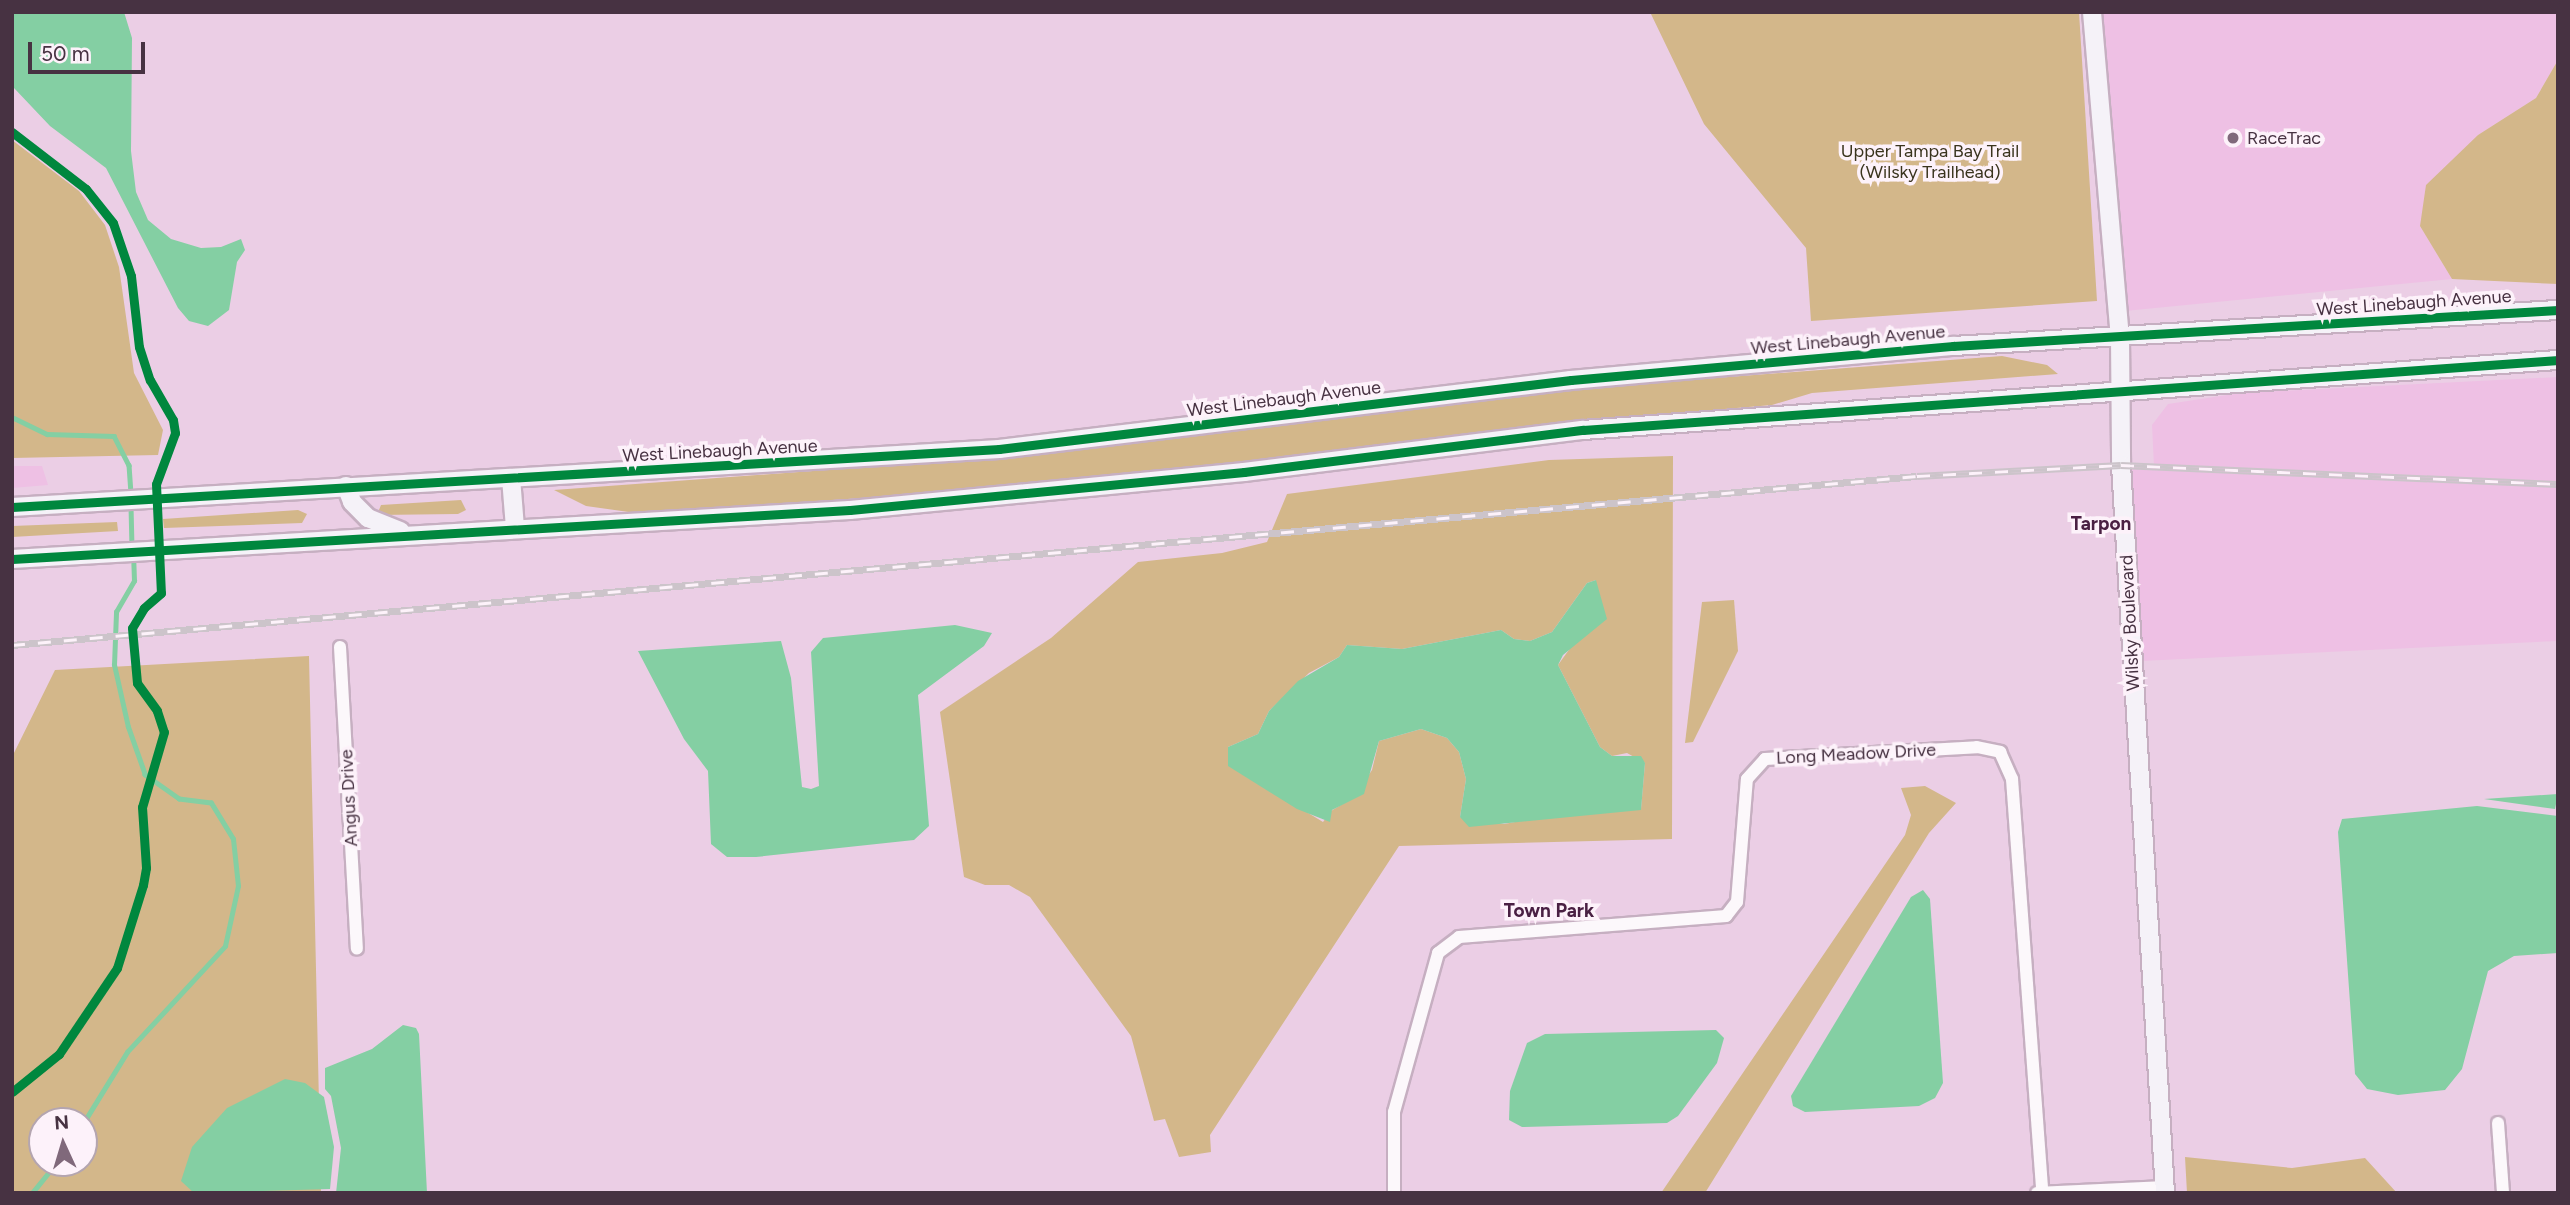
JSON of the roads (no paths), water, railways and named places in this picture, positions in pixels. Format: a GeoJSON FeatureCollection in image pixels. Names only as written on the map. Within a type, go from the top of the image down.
{"type":"FeatureCollection","features":[{"type":"Feature","properties":{"kind":"main road","name":"Wilsky Boulevard"},"geometry":{"type":"LineString","coordinates":[[2092,12],[2120,338],[2120,390],[2165,1190]]}},
{"type":"Feature","properties":{"kind":"main road","name":"West Linebaugh Avenue"},"geometry":{"type":"LineString","coordinates":[[12,508],[999,449],[1571,380],[1953,346],[2558,310]]}},
{"type":"Feature","properties":{"kind":"main road"},"geometry":{"type":"LineString","coordinates":[[12,559],[850,510],[1244,472],[1583,430],[2558,360]]}},
{"type":"Feature","properties":{"kind":"main road"},"geometry":{"type":"LineString","coordinates":[[511,478],[515,528]]}},
{"type":"Feature","properties":{"kind":"main road"},"geometry":{"type":"LineString","coordinates":[[346,486],[352,502],[368,518],[414,534]]}},
{"type":"Feature","properties":{"kind":"street","name":"Angus Drive"},"geometry":{"type":"LineString","coordinates":[[340,647],[357,949]]}},
{"type":"Feature","properties":{"kind":"street","name":"Long Meadow Drive"},"geometry":{"type":"LineString","coordinates":[[1394,1193],[1394,1112],[1438,953],[1459,937],[1726,915],[1737,902],[1747,779],[1765,759],[1977,747],[2000,752],[2012,779],[2042,1192]]}},
{"type":"Feature","properties":{"kind":"street"},"geometry":{"type":"LineString","coordinates":[[2498,1123],[2503,1193]]}},
{"type":"Feature","properties":{"kind":"street"},"geometry":{"type":"LineString","coordinates":[[2037,1193],[2165,1190]]}},
{"type":"Feature","properties":{"kind":"waterway"},"geometry":{"type":"LineString","coordinates":[[12,417],[47,434],[114,436],[129,465],[131,497]]}},
{"type":"Feature","properties":{"kind":"waterway"},"geometry":{"type":"LineString","coordinates":[[131,506],[132,546]]}},
{"type":"Feature","properties":{"kind":"waterway"},"geometry":{"type":"LineString","coordinates":[[93,1107],[127,1052],[225,946],[238,886],[233,839],[211,803],[179,799],[145,775],[128,727],[114,665],[116,612],[134,581],[133,555]]}},
{"type":"Feature","properties":{"kind":"waterway"},"geometry":{"type":"LineString","coordinates":[[32,1193],[45,1177]]}},
{"type":"Feature","properties":{"kind":"railway"},"geometry":{"type":"LineString","coordinates":[[12,645],[1917,476],[2121,465],[2558,484]]}},
{"type":"Feature","properties":{"kind":"place","name":"RaceTrac"},"geometry":{"type":"Point","coordinates":[2233,138]}},
{"type":"Feature","properties":{"kind":"district","name":"Tarpon"},"geometry":{"type":"Point","coordinates":[2101,524]}},
{"type":"Feature","properties":{"kind":"district","name":"Town Park"},"geometry":{"type":"Point","coordinates":[1549,911]}},
{"type":"Feature","properties":{"kind":"park label","name":"Upper Tampa Bay Trail (Wilsky Trailhead)"},"geometry":{"type":"Point","coordinates":[1930,162]}}]}
